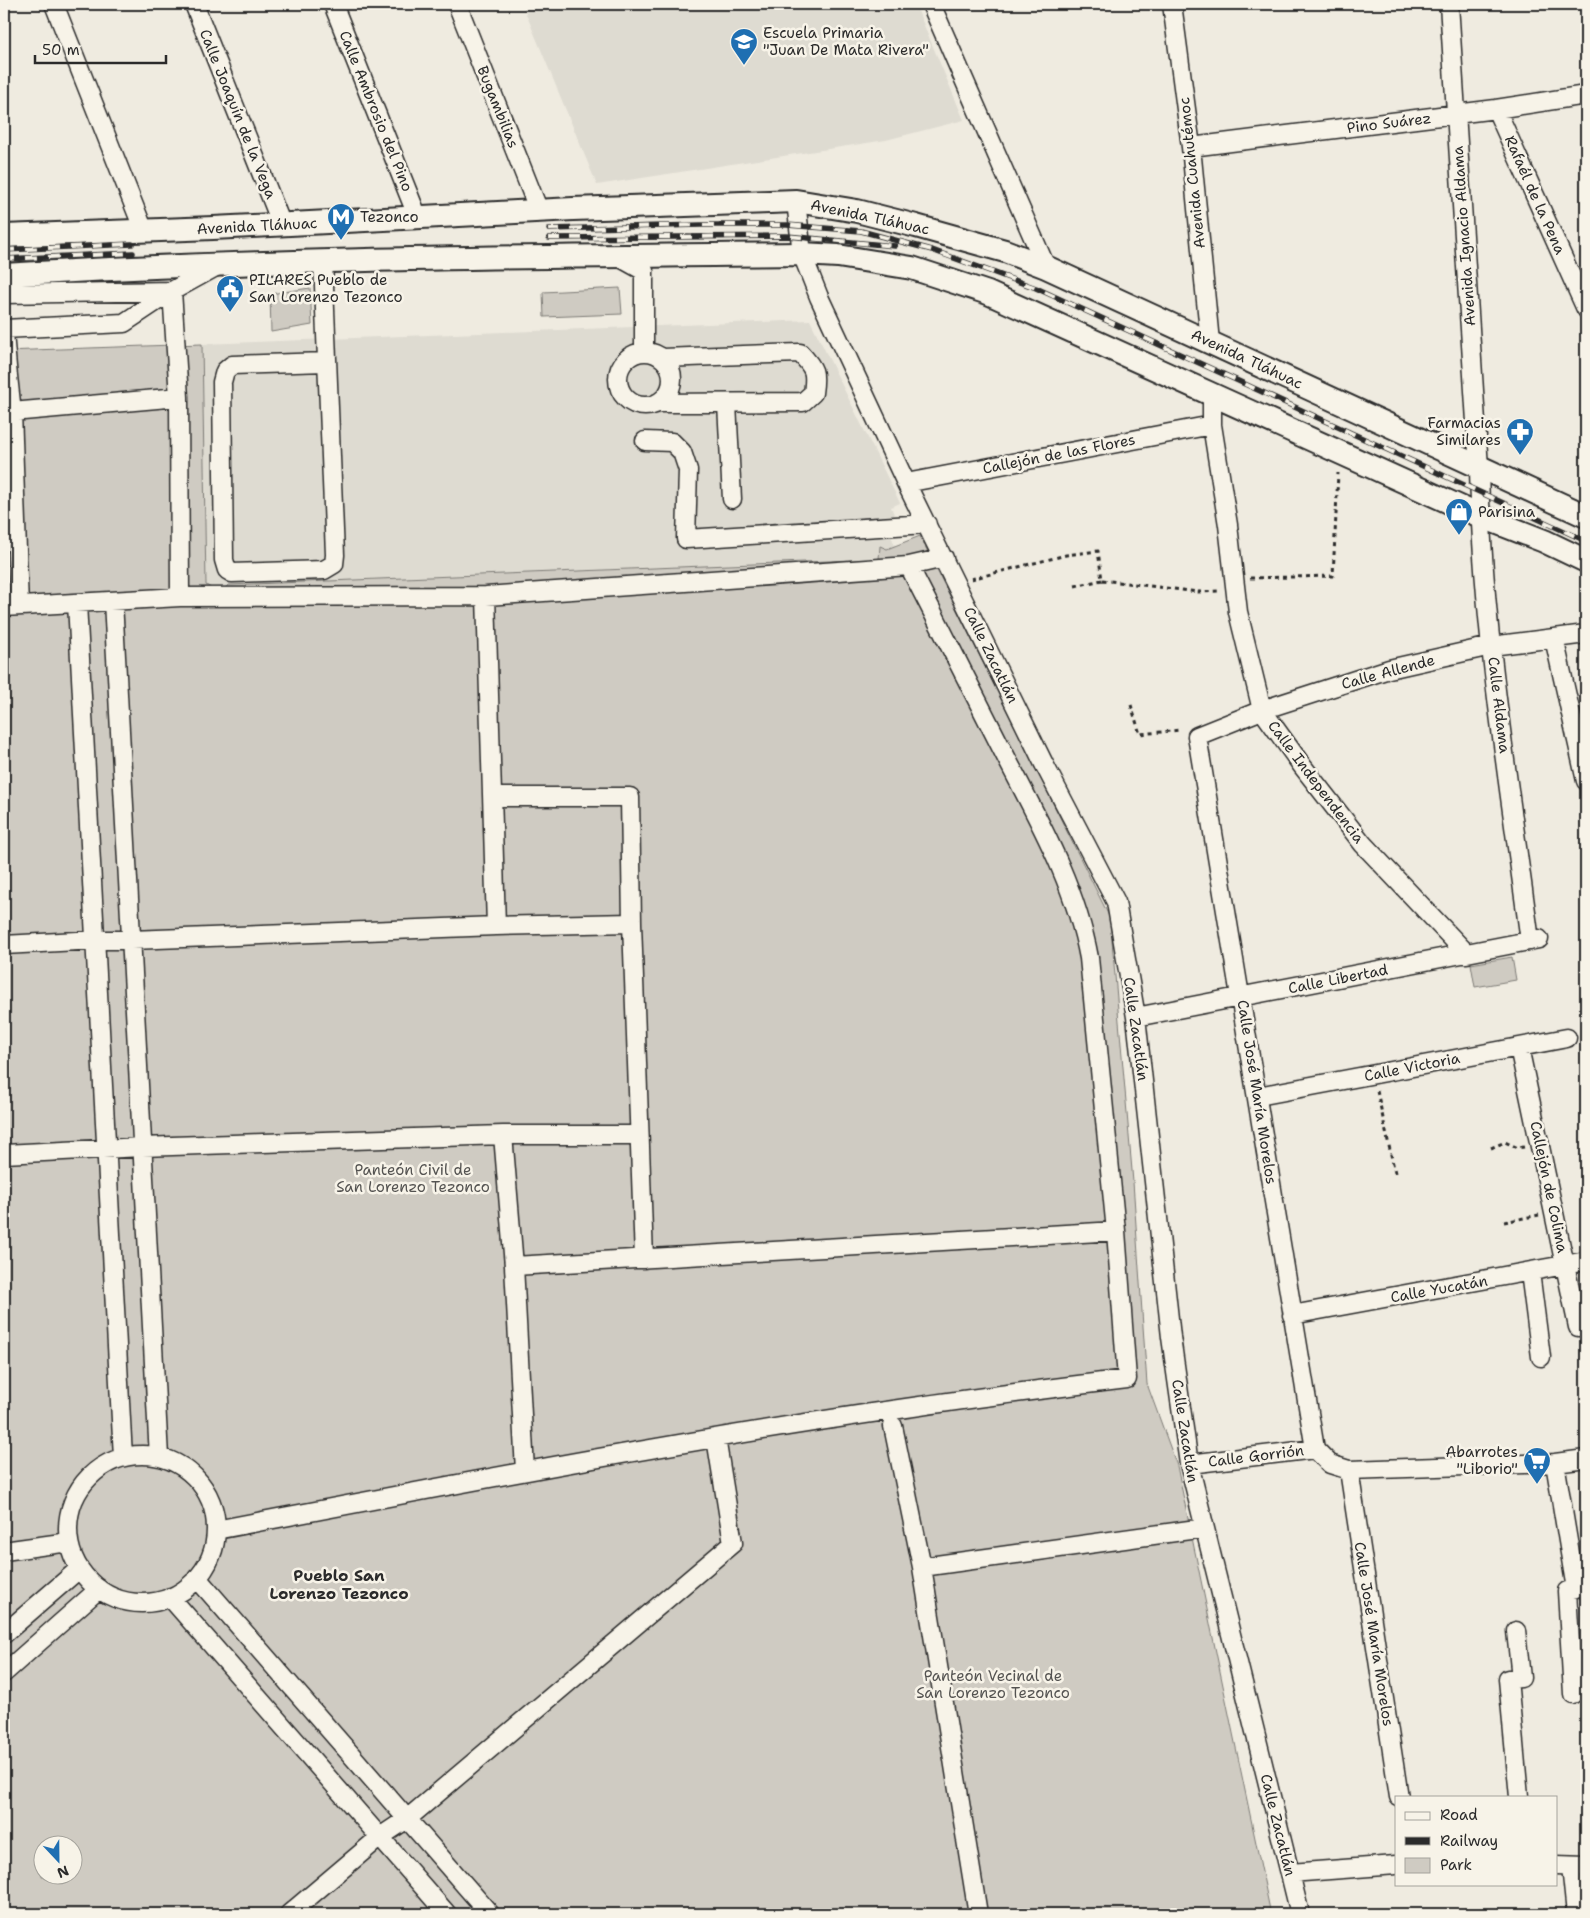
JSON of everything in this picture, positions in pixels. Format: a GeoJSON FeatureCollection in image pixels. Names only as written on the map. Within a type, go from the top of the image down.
{"type":"FeatureCollection","features":[{"type":"Feature","properties":{"kind":"main road","name":"Avenida Tláhuac"},"geometry":{"type":"LineString","coordinates":[[4,234],[144,231],[539,211],[796,201],[857,211],[1005,251],[1046,267],[1586,516]]}},
{"type":"Feature","properties":{"kind":"main road"},"geometry":{"type":"LineString","coordinates":[[4,275],[114,268],[323,261],[802,254],[838,256],[912,268],[988,293],[1339,453],[1586,561]]}},
{"type":"Feature","properties":{"kind":"street"},"geometry":{"type":"LineString","coordinates":[[54,4],[144,231]]}},
{"type":"Feature","properties":{"kind":"street","name":"Calle Joaquín de la Vega"},"geometry":{"type":"LineString","coordinates":[[194,4],[282,225]]}},
{"type":"Feature","properties":{"kind":"street","name":"Calle Ambrosio del Pino"},"geometry":{"type":"LineString","coordinates":[[333,4],[418,218]]}},
{"type":"Feature","properties":{"kind":"street","name":"Bugambilias"},"geometry":{"type":"LineString","coordinates":[[457,4],[539,211]]}},
{"type":"Feature","properties":{"kind":"street"},"geometry":{"type":"LineString","coordinates":[[931,4],[1046,267]]}},
{"type":"Feature","properties":{"kind":"street","name":"Avenida Cuahutémoc"},"geometry":{"type":"LineString","coordinates":[[1172,4],[1191,147],[1210,342]]}},
{"type":"Feature","properties":{"kind":"street","name":"Avenida Ignacio Aldama"},"geometry":{"type":"LineString","coordinates":[[1449,4],[1479,468]]}},
{"type":"Feature","properties":{"kind":"street","name":"Pino Suárez"},"geometry":{"type":"LineString","coordinates":[[1191,147],[1496,109],[1586,95]]}},
{"type":"Feature","properties":{"kind":"street","name":"Rafaél de la Pena"},"geometry":{"type":"LineString","coordinates":[[1496,109],[1586,309]]}},
{"type":"Feature","properties":{"kind":"street","name":"Calle Zacatlán"},"geometry":{"type":"LineString","coordinates":[[796,201],[802,254],[818,297],[906,483],[1044,764],[1116,902],[1136,1016],[1171,1337],[1189,1464],[1300,1914]]}},
{"type":"Feature","properties":{"kind":"street"},"geometry":{"type":"LineString","coordinates":[[617,256],[644,272],[644,352]]}},
{"type":"Feature","properties":{"kind":"street"},"geometry":{"type":"LineString","coordinates":[[323,261],[334,564],[324,570],[232,573],[227,570],[224,560],[222,382],[225,371],[232,365],[326,362]]}},
{"type":"Feature","properties":{"kind":"street"},"geometry":{"type":"LineString","coordinates":[[4,329],[124,323],[172,291],[220,264]]}},
{"type":"Feature","properties":{"kind":"street"},"geometry":{"type":"LineString","coordinates":[[4,294],[172,291]]}},
{"type":"Feature","properties":{"kind":"street"},"geometry":{"type":"LineString","coordinates":[[172,291],[180,397],[180,597]]}},
{"type":"Feature","properties":{"kind":"street"},"geometry":{"type":"LineString","coordinates":[[4,333],[12,412],[11,606],[180,597],[486,596],[909,566],[944,558]]}},
{"type":"Feature","properties":{"kind":"street"},"geometry":{"type":"LineString","coordinates":[[644,352],[654,353],[663,358],[670,367],[672,377],[671,388],[666,397],[657,403],[647,406],[636,404],[624,395],[618,380],[619,370],[625,361],[633,354],[644,352]]}},
{"type":"Feature","properties":{"kind":"street"},"geometry":{"type":"LineString","coordinates":[[657,403],[803,402],[813,393],[816,377],[810,364],[800,353],[663,358]]}},
{"type":"Feature","properties":{"kind":"street","name":"Calle Independencia"},"geometry":{"type":"LineString","coordinates":[[1212,395],[1212,425],[1228,525],[1238,612],[1262,710],[1362,844],[1467,954]]}},
{"type":"Feature","properties":{"kind":"street"},"geometry":{"type":"LineString","coordinates":[[12,412],[180,397]]}},
{"type":"Feature","properties":{"kind":"street"},"geometry":{"type":"LineString","coordinates":[[727,404],[732,499]]}},
{"type":"Feature","properties":{"kind":"street","name":"Callejón de las Flores"},"geometry":{"type":"LineString","coordinates":[[906,483],[1212,425]]}},
{"type":"Feature","properties":{"kind":"street"},"geometry":{"type":"LineString","coordinates":[[645,441],[672,442],[682,452],[688,470],[686,539],[927,524]]}},
{"type":"Feature","properties":{"kind":"street","name":"Calle Aldama"},"geometry":{"type":"LineString","coordinates":[[1479,468],[1480,516],[1491,646],[1535,940]]}},
{"type":"Feature","properties":{"kind":"street"},"geometry":{"type":"LineString","coordinates":[[216,1530],[716,1438],[905,1408],[1127,1379],[1116,1231],[1089,958],[1083,928],[1073,898],[1043,828],[909,566]]}},
{"type":"Feature","properties":{"kind":"street"},"geometry":{"type":"LineString","coordinates":[[486,596],[496,926]]}},
{"type":"Feature","properties":{"kind":"street"},"geometry":{"type":"LineString","coordinates":[[113,601],[159,1457]]}},
{"type":"Feature","properties":{"kind":"street"},"geometry":{"type":"LineString","coordinates":[[77,603],[123,1457]]}},
{"type":"Feature","properties":{"kind":"street","name":"Calle Allende"},"geometry":{"type":"LineString","coordinates":[[1197,736],[1262,710],[1389,668],[1491,646],[1586,634]]}},
{"type":"Feature","properties":{"kind":"street"},"geometry":{"type":"LineString","coordinates":[[1554,638],[1586,780]]}},
{"type":"Feature","properties":{"kind":"street","name":"Calle José María Morelos"},"geometry":{"type":"LineString","coordinates":[[1197,736],[1242,997],[1315,1449]]}},
{"type":"Feature","properties":{"kind":"street"},"geometry":{"type":"LineString","coordinates":[[493,797],[630,797],[638,1135],[644,1259]]}},
{"type":"Feature","properties":{"kind":"street"},"geometry":{"type":"LineString","coordinates":[[4,945],[96,940],[632,923]]}},
{"type":"Feature","properties":{"kind":"street","name":"Calle Libertad"},"geometry":{"type":"LineString","coordinates":[[1136,1016],[1535,940]]}},
{"type":"Feature","properties":{"kind":"street","name":"Calle Victoria"},"geometry":{"type":"LineString","coordinates":[[1258,1096],[1567,1038]]}},
{"type":"Feature","properties":{"kind":"street","name":"Callejón de Colima"},"geometry":{"type":"LineString","coordinates":[[1519,1047],[1578,1327]]}},
{"type":"Feature","properties":{"kind":"street"},"geometry":{"type":"LineString","coordinates":[[4,1154],[142,1147],[503,1135],[638,1135]]}},
{"type":"Feature","properties":{"kind":"street"},"geometry":{"type":"LineString","coordinates":[[503,1135],[514,1266],[525,1472]]}},
{"type":"Feature","properties":{"kind":"street"},"geometry":{"type":"LineString","coordinates":[[514,1266],[1116,1231]]}},
{"type":"Feature","properties":{"kind":"street","name":"Calle Yucatán"},"geometry":{"type":"LineString","coordinates":[[1292,1315],[1586,1261]]}},
{"type":"Feature","properties":{"kind":"street"},"geometry":{"type":"LineString","coordinates":[[1530,1272],[1541,1357]]}},
{"type":"Feature","properties":{"kind":"street"},"geometry":{"type":"LineString","coordinates":[[893,1426],[922,1567],[978,1914]]}},
{"type":"Feature","properties":{"kind":"street"},"geometry":{"type":"LineString","coordinates":[[290,1914],[380,1837],[407,1819],[733,1543],[716,1438]]}},
{"type":"Feature","properties":{"kind":"street","name":"Calle Gorrión"},"geometry":{"type":"LineString","coordinates":[[1189,1464],[1315,1449],[1330,1464],[1349,1470],[1555,1463],[1586,1459]]}},
{"type":"Feature","properties":{"kind":"street"},"geometry":{"type":"LineString","coordinates":[[141,1454],[159,1457],[185,1468],[200,1483],[211,1502],[216,1530],[211,1556],[197,1578],[184,1589],[170,1597],[152,1602],[134,1602],[116,1598],[99,1589],[79,1569],[69,1542],[69,1515],[79,1489],[98,1469],[123,1457],[141,1454]]}},
{"type":"Feature","properties":{"kind":"street"},"geometry":{"type":"LineString","coordinates":[[1555,1463],[1576,1589],[1567,1591],[1573,1694]]}},
{"type":"Feature","properties":{"kind":"street","name":"Calle José María Morelos"},"geometry":{"type":"LineString","coordinates":[[1349,1470],[1398,1796]]}},
{"type":"Feature","properties":{"kind":"street"},"geometry":{"type":"LineString","coordinates":[[922,1567],[1204,1528]]}},
{"type":"Feature","properties":{"kind":"street"},"geometry":{"type":"LineString","coordinates":[[4,1551],[69,1542]]}},
{"type":"Feature","properties":{"kind":"street"},"geometry":{"type":"LineString","coordinates":[[4,1634],[79,1569]]}},
{"type":"Feature","properties":{"kind":"street"},"geometry":{"type":"LineString","coordinates":[[197,1578],[490,1914]]}},
{"type":"Feature","properties":{"kind":"street"},"geometry":{"type":"LineString","coordinates":[[4,1673],[99,1589]]}},
{"type":"Feature","properties":{"kind":"street"},"geometry":{"type":"LineString","coordinates":[[170,1597],[447,1914]]}},
{"type":"Feature","properties":{"kind":"street"},"geometry":{"type":"LineString","coordinates":[[1516,1631],[1521,1678],[1508,1679],[1519,1796]]}},
{"type":"Feature","properties":{"kind":"street"},"geometry":{"type":"LineString","coordinates":[[1290,1873],[1395,1865]]}},
{"type":"Feature","properties":{"kind":"street"},"geometry":{"type":"LineString","coordinates":[[1571,1866],[1576,1914]]}},
{"type":"Feature","properties":{"kind":"path"},"geometry":{"type":"LineString","coordinates":[[1075,586],[1102,580],[1198,592],[1235,585],[1333,576],[1339,453]]}},
{"type":"Feature","properties":{"kind":"path"},"geometry":{"type":"LineString","coordinates":[[956,582],[1066,555],[1098,551],[1102,580]]}},
{"type":"Feature","properties":{"kind":"path"},"geometry":{"type":"LineString","coordinates":[[1132,705],[1140,734],[1187,729],[1197,736]]}},
{"type":"Feature","properties":{"kind":"path"},"geometry":{"type":"LineString","coordinates":[[1373,1074],[1395,1173]]}},
{"type":"Feature","properties":{"kind":"path"},"geometry":{"type":"LineString","coordinates":[[1491,1148],[1505,1142],[1518,1148],[1539,1144]]}},
{"type":"Feature","properties":{"kind":"path"},"geometry":{"type":"LineString","coordinates":[[1504,1222],[1554,1212]]}},
{"type":"Feature","properties":{"kind":"shaded area","name":"Escuela Primaria \"Juan De Mata Rivera\""},"geometry":{"type":"Polygon","coordinates":[[[522,4],[915,4],[964,120],[886,140],[597,185],[522,4]]]}},
{"type":"Feature","properties":{"kind":"shaded area"},"geometry":{"type":"Polygon","coordinates":[[[810,320],[900,503],[891,507],[897,521],[887,525],[895,546],[887,549],[880,546],[879,559],[229,585],[219,590],[206,586],[202,344],[810,320]]]}},
{"type":"Feature","properties":{"kind":"green space"},"geometry":{"type":"Polygon","coordinates":[[[310,288],[312,325],[271,332],[270,294],[310,288]]]}},
{"type":"Feature","properties":{"kind":"green space"},"geometry":{"type":"Polygon","coordinates":[[[620,288],[622,314],[544,317],[543,292],[620,288]]]}},
{"type":"Feature","properties":{"kind":"green space","name":"Panteón Civil de San Lorenzo Tezonco"},"geometry":{"type":"Polygon","coordinates":[[[202,344],[206,585],[215,589],[229,585],[879,559],[880,546],[887,549],[920,536],[1110,918],[1133,1182],[1147,1384],[1177,1466],[1270,1910],[1246,1914],[4,1914],[4,351],[202,344]]]}},
{"type":"Feature","properties":{"kind":"green space"},"geometry":{"type":"Polygon","coordinates":[[[1512,957],[1516,980],[1475,987],[1471,964],[1512,957]]]}},
{"type":"Feature","properties":{"kind":"railway"},"geometry":{"type":"LineString","coordinates":[[549,229],[787,225],[861,231],[932,250],[1036,288],[1586,541]]}},
{"type":"Feature","properties":{"kind":"railway"},"geometry":{"type":"LineString","coordinates":[[549,238],[787,236],[895,246]]}},
{"type":"Feature","properties":{"kind":"railway"},"geometry":{"type":"LineString","coordinates":[[4,250],[132,244]]}},
{"type":"Feature","properties":{"kind":"railway"},"geometry":{"type":"LineString","coordinates":[[4,259],[133,253]]}},
{"type":"Feature","properties":{"kind":"place","name":"Escuela Primaria \"Juan De Mata Rivera\""},"geometry":{"type":"Point","coordinates":[744,66]}},
{"type":"Feature","properties":{"kind":"place","name":"Tezonco"},"geometry":{"type":"Point","coordinates":[341,241]}},
{"type":"Feature","properties":{"kind":"place","name":"PILARES Pueblo de San Lorenzo Tezonco"},"geometry":{"type":"Point","coordinates":[230,313]}},
{"type":"Feature","properties":{"kind":"place","name":"Farmacias Similares"},"geometry":{"type":"Point","coordinates":[1520,456]}},
{"type":"Feature","properties":{"kind":"place","name":"Parisina"},"geometry":{"type":"Point","coordinates":[1459,536]}},
{"type":"Feature","properties":{"kind":"place","name":"Abarrotes \"Liborio\""},"geometry":{"type":"Point","coordinates":[1537,1485]}},
{"type":"Feature","properties":{"kind":"district","name":"Pueblo San Lorenzo Tezonco"},"geometry":{"type":"Point","coordinates":[339,1584]}},
{"type":"Feature","properties":{"kind":"park label","name":"Panteón Vecinal de San Lorenzo Tezonco"},"geometry":{"type":"Point","coordinates":[993,1684]}}]}
